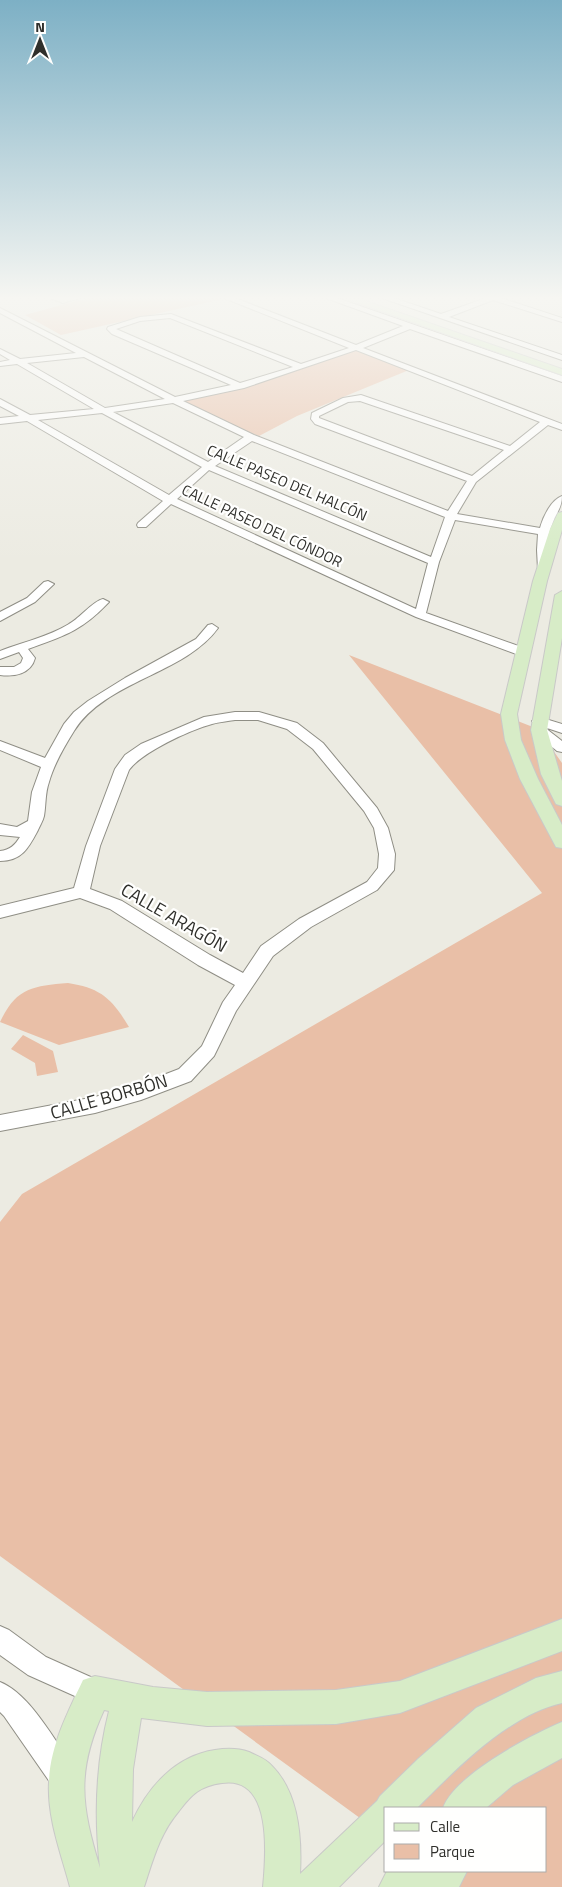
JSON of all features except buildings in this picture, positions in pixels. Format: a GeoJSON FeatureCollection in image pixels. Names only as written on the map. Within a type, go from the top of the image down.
{"type":"FeatureCollection","features":[{"type":"Feature","properties":{"kind":"main road"},"geometry":{"type":"LineString","coordinates":[[562,516],[544,569],[508,714],[513,740],[529,779],[562,842]]}},
{"type":"Feature","properties":{"kind":"main road"},"geometry":{"type":"LineString","coordinates":[[562,595],[558,641],[539,726],[550,774],[562,800]]}},
{"type":"Feature","properties":{"kind":"main road"},"geometry":{"type":"LineString","coordinates":[[88,1887],[69,1815],[66,1782],[72,1750],[82,1720],[95,1692],[153,1704],[208,1709],[336,1707],[400,1697],[562,1635]]}},
{"type":"Feature","properties":{"kind":"main road"},"geometry":{"type":"LineString","coordinates":[[393,1807],[430,1771],[488,1720],[548,1690],[562,1687]]}},
{"type":"Feature","properties":{"kind":"main road"},"geometry":{"type":"LineString","coordinates":[[121,1887],[116,1849],[116,1755],[130,1700]]}},
{"type":"Feature","properties":{"kind":"main road"},"geometry":{"type":"LineString","coordinates":[[461,1807],[501,1773],[562,1739]]}},
{"type":"Feature","properties":{"kind":"main road"},"geometry":{"type":"LineString","coordinates":[[126,1887],[145,1833],[162,1804],[181,1784],[201,1770],[226,1764],[246,1766],[263,1781],[276,1804],[281,1832],[281,1887]]}},
{"type":"Feature","properties":{"kind":"main road"},"geometry":{"type":"LineString","coordinates":[[484,1807],[501,1773]]}},
{"type":"Feature","properties":{"kind":"main road"},"geometry":{"type":"LineString","coordinates":[[313,1887],[384,1817]]}},
{"type":"Feature","properties":{"kind":"main road"},"geometry":{"type":"LineString","coordinates":[[397,1887],[409,1872]]}},
{"type":"Feature","properties":{"kind":"main road"},"geometry":{"type":"LineString","coordinates":[[436,1887],[448,1872]]}},
{"type":"Feature","properties":{"kind":"street","name":"CALLE PASEO DEL HALCÓN"},"geometry":{"type":"LineString","coordinates":[[60,386],[208,466],[434,562]]}},
{"type":"Feature","properties":{"kind":"street"},"geometry":{"type":"LineString","coordinates":[[147,386],[251,437],[451,516],[543,532]]}},
{"type":"Feature","properties":{"kind":"street"},"geometry":{"type":"LineString","coordinates":[[0,422],[174,400],[241,386]]}},
{"type":"Feature","properties":{"kind":"street"},"geometry":{"type":"LineString","coordinates":[[457,386],[562,427]]}},
{"type":"Feature","properties":{"kind":"street"},"geometry":{"type":"LineString","coordinates":[[474,480],[318,422],[315,419],[315,415],[353,398],[368,400],[512,450]]}},
{"type":"Feature","properties":{"kind":"street","name":"CALLE PASEO DEL CÓNDOR"},"geometry":{"type":"LineString","coordinates":[[0,402],[168,499],[420,615],[523,652]]}},
{"type":"Feature","properties":{"kind":"street"},"geometry":{"type":"LineString","coordinates":[[420,615],[434,562],[451,516],[464,492],[474,480],[547,421]]}},
{"type":"Feature","properties":{"kind":"street"},"geometry":{"type":"LineString","coordinates":[[142,524],[168,499],[208,466],[251,437]]}},
{"type":"Feature","properties":{"kind":"street"},"geometry":{"type":"LineString","coordinates":[[544,569],[541,553],[543,532],[548,518],[562,500]]}},
{"type":"Feature","properties":{"kind":"street"},"geometry":{"type":"LineString","coordinates":[[0,617],[31,600],[48,584]]}},
{"type":"Feature","properties":{"kind":"street"},"geometry":{"type":"LineString","coordinates":[[0,656],[72,628],[88,617],[103,602]]}},
{"type":"Feature","properties":{"kind":"street"},"geometry":{"type":"LineString","coordinates":[[0,856],[14,853],[23,846],[36,818],[38,794],[47,764],[72,723],[89,706],[200,642],[212,628]]}},
{"type":"Feature","properties":{"kind":"street"},"geometry":{"type":"LineString","coordinates":[[0,670],[14,671],[26,667],[29,663],[29,658],[21,647]]}},
{"type":"Feature","properties":{"kind":"street","name":"CALLE BORBÓN"},"geometry":{"type":"LineString","coordinates":[[0,1123],[95,1104],[141,1092],[185,1075],[208,1050],[229,1007],[267,950],[305,923],[372,886],[386,870],[387,854],[381,828],[370,808],[318,746],[292,726],[259,716],[235,716],[209,720],[146,747],[130,758],[122,769],[93,846],[81,892]]}},
{"type":"Feature","properties":{"kind":"street"},"geometry":{"type":"LineString","coordinates":[[539,726],[562,729]]}},
{"type":"Feature","properties":{"kind":"street"},"geometry":{"type":"LineString","coordinates":[[539,726],[562,748]]}},
{"type":"Feature","properties":{"kind":"street"},"geometry":{"type":"LineString","coordinates":[[0,744],[47,764]]}},
{"type":"Feature","properties":{"kind":"street"},"geometry":{"type":"LineString","coordinates":[[0,829],[11,833],[22,831],[32,826]]}},
{"type":"Feature","properties":{"kind":"street"},"geometry":{"type":"LineString","coordinates":[[0,912],[81,892]]}},
{"type":"Feature","properties":{"kind":"street","name":"CALLE ARAGÓN"},"geometry":{"type":"LineString","coordinates":[[81,892],[116,905],[204,960],[244,982]]}},
{"type":"Feature","properties":{"kind":"street"},"geometry":{"type":"LineString","coordinates":[[0,1639],[37,1666],[95,1692]]}},
{"type":"Feature","properties":{"kind":"street"},"geometry":{"type":"LineString","coordinates":[[0,1695],[14,1706],[66,1782]]}},
{"type":"Feature","properties":{"kind":"green space"},"geometry":{"type":"Polygon","coordinates":[[[370,386],[297,416],[259,436],[219,420],[184,401],[247,387],[370,386]]]}},
{"type":"Feature","properties":{"kind":"green space"},"geometry":{"type":"Polygon","coordinates":[[[349,655],[538,729],[562,763],[562,1887],[454,1887],[433,1872],[547,1872],[547,1807],[384,1807],[384,1836],[0,1556],[0,1222],[22,1194],[542,893],[349,655]]]}},
{"type":"Feature","properties":{"kind":"green space"},"geometry":{"type":"Polygon","coordinates":[[[68,983],[89,988],[104,996],[117,1009],[129,1027],[59,1045],[0,1022],[12,1002],[27,991],[44,986],[68,983]]]}},
{"type":"Feature","properties":{"kind":"green space"},"geometry":{"type":"Polygon","coordinates":[[[23,1035],[53,1051],[58,1072],[37,1076],[35,1063],[11,1049],[23,1035]]]}}]}
